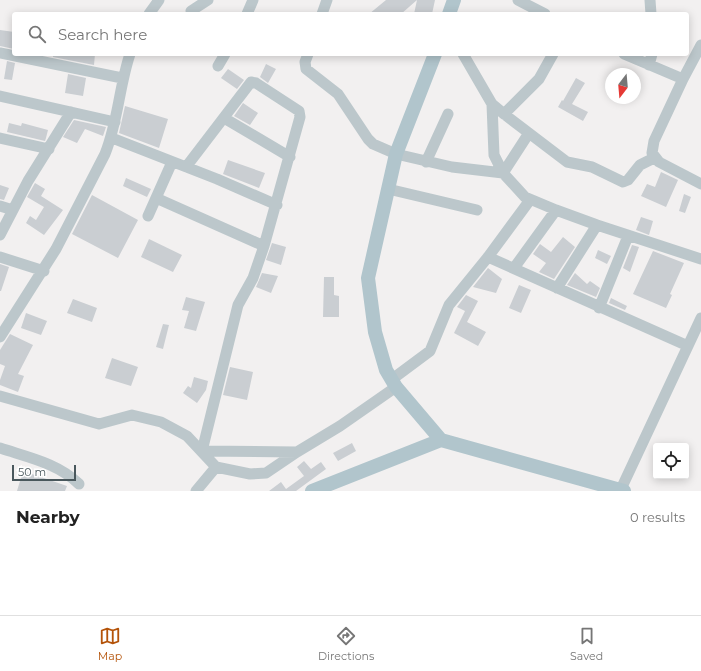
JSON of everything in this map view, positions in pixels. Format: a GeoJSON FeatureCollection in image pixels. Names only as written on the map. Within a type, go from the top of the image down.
{"type":"FeatureCollection","features":[{"type":"Feature","properties":{"kind":"main road"},"geometry":{"type":"LineString","coordinates":[[435,56],[396,154],[368,278],[375,332],[394,384],[441,440],[623,490]]}},
{"type":"Feature","properties":{"kind":"main road"},"geometry":{"type":"LineString","coordinates":[[312,491],[441,440]]}},
{"type":"Feature","properties":{"kind":"street"},"geometry":{"type":"LineString","coordinates":[[150,12],[159,0]]}},
{"type":"Feature","properties":{"kind":"street"},"geometry":{"type":"LineString","coordinates":[[191,11],[208,0]]}},
{"type":"Feature","properties":{"kind":"street"},"geometry":{"type":"LineString","coordinates":[[248,12],[253,0]]}},
{"type":"Feature","properties":{"kind":"street"},"geometry":{"type":"LineString","coordinates":[[323,12],[327,0]]}},
{"type":"Feature","properties":{"kind":"street"},"geometry":{"type":"LineString","coordinates":[[518,0],[541,12]]}},
{"type":"Feature","properties":{"kind":"street"},"geometry":{"type":"LineString","coordinates":[[650,0],[651,12]]}},
{"type":"Feature","properties":{"kind":"street"},"geometry":{"type":"LineString","coordinates":[[701,45],[651,149],[654,158],[659,162],[701,184]]}},
{"type":"Feature","properties":{"kind":"street"},"geometry":{"type":"LineString","coordinates":[[0,53],[12,55]]}},
{"type":"Feature","properties":{"kind":"street"},"geometry":{"type":"LineString","coordinates":[[15,56],[122,78]]}},
{"type":"Feature","properties":{"kind":"street"},"geometry":{"type":"LineString","coordinates":[[0,337],[44,271],[102,161],[112,138],[122,78],[129,56]]}},
{"type":"Feature","properties":{"kind":"street"},"geometry":{"type":"LineString","coordinates":[[218,66],[224,56]]}},
{"type":"Feature","properties":{"kind":"street"},"geometry":{"type":"LineString","coordinates":[[307,56],[305,62],[306,69],[338,94],[350,110],[369,142],[396,154],[426,162],[468,170],[503,173]]}},
{"type":"Feature","properties":{"kind":"street"},"geometry":{"type":"LineString","coordinates":[[464,56],[492,104],[567,162],[592,167],[622,182],[628,180],[640,165],[654,158]]}},
{"type":"Feature","properties":{"kind":"street"},"geometry":{"type":"LineString","coordinates":[[504,114],[539,79],[552,56]]}},
{"type":"Feature","properties":{"kind":"street"},"geometry":{"type":"LineString","coordinates":[[634,56],[650,59],[683,80]]}},
{"type":"Feature","properties":{"kind":"street"},"geometry":{"type":"LineString","coordinates":[[186,167],[252,82],[256,83],[299,111],[300,117],[277,205],[253,278],[238,305],[202,451]]}},
{"type":"Feature","properties":{"kind":"street"},"geometry":{"type":"LineString","coordinates":[[0,96],[115,122]]}},
{"type":"Feature","properties":{"kind":"street"},"geometry":{"type":"LineString","coordinates":[[492,104],[494,155],[503,173],[530,200],[628,236],[701,259]]}},
{"type":"Feature","properties":{"kind":"street"},"geometry":{"type":"LineString","coordinates":[[0,235],[28,181],[71,112]]}},
{"type":"Feature","properties":{"kind":"street"},"geometry":{"type":"LineString","coordinates":[[426,162],[448,114]]}},
{"type":"Feature","properties":{"kind":"street"},"geometry":{"type":"LineString","coordinates":[[224,118],[290,156]]}},
{"type":"Feature","properties":{"kind":"street"},"geometry":{"type":"LineString","coordinates":[[503,173],[529,133]]}},
{"type":"Feature","properties":{"kind":"street"},"geometry":{"type":"LineString","coordinates":[[0,138],[49,149]]}},
{"type":"Feature","properties":{"kind":"street"},"geometry":{"type":"LineString","coordinates":[[112,138],[277,205]]}},
{"type":"Feature","properties":{"kind":"street"},"geometry":{"type":"LineString","coordinates":[[148,216],[172,162]]}},
{"type":"Feature","properties":{"kind":"street"},"geometry":{"type":"LineString","coordinates":[[388,189],[477,210]]}},
{"type":"Feature","properties":{"kind":"street"},"geometry":{"type":"LineString","coordinates":[[156,198],[264,246]]}},
{"type":"Feature","properties":{"kind":"street"},"geometry":{"type":"LineString","coordinates":[[0,396],[99,424],[132,416],[162,422],[187,436],[216,467],[250,474],[266,473],[340,426],[394,384],[430,351],[436,340],[449,305],[488,257],[530,200]]}},
{"type":"Feature","properties":{"kind":"street"},"geometry":{"type":"LineString","coordinates":[[0,206],[13,210]]}},
{"type":"Feature","properties":{"kind":"street"},"geometry":{"type":"LineString","coordinates":[[514,268],[556,210]]}},
{"type":"Feature","properties":{"kind":"street"},"geometry":{"type":"LineString","coordinates":[[557,288],[597,225]]}},
{"type":"Feature","properties":{"kind":"street"},"geometry":{"type":"LineString","coordinates":[[599,308],[628,236]]}},
{"type":"Feature","properties":{"kind":"street"},"geometry":{"type":"LineString","coordinates":[[0,257],[44,271]]}},
{"type":"Feature","properties":{"kind":"street"},"geometry":{"type":"LineString","coordinates":[[488,257],[599,308],[688,346]]}},
{"type":"Feature","properties":{"kind":"street"},"geometry":{"type":"LineString","coordinates":[[623,490],[701,318]]}},
{"type":"Feature","properties":{"kind":"street"},"geometry":{"type":"LineString","coordinates":[[0,448],[56,467],[69,474],[80,489]]}},
{"type":"Feature","properties":{"kind":"street"},"geometry":{"type":"LineString","coordinates":[[202,451],[297,452]]}},
{"type":"Feature","properties":{"kind":"street"},"geometry":{"type":"LineString","coordinates":[[196,491],[216,467]]}},
{"type":"Feature","properties":{"kind":"building"},"geometry":{"type":"Polygon","coordinates":[[[386,0],[417,0],[403,12],[371,12],[386,0]]]}},
{"type":"Feature","properties":{"kind":"building"},"geometry":{"type":"Polygon","coordinates":[[[417,0],[435,0],[432,12],[414,12],[417,0]]]}},
{"type":"Feature","properties":{"kind":"building"},"geometry":{"type":"Polygon","coordinates":[[[0,30],[12,32],[12,49],[0,46],[0,30]]]}},
{"type":"Feature","properties":{"kind":"building"},"geometry":{"type":"Polygon","coordinates":[[[53,56],[95,56],[94,65],[53,56]]]}},
{"type":"Feature","properties":{"kind":"building"},"geometry":{"type":"Polygon","coordinates":[[[7,61],[15,63],[12,80],[4,79],[7,61]]]}},
{"type":"Feature","properties":{"kind":"building"},"geometry":{"type":"Polygon","coordinates":[[[266,64],[276,69],[268,83],[260,77],[266,64]]]}},
{"type":"Feature","properties":{"kind":"building"},"geometry":{"type":"Polygon","coordinates":[[[228,69],[244,80],[237,89],[221,78],[228,69]]]}},
{"type":"Feature","properties":{"kind":"building"},"geometry":{"type":"Polygon","coordinates":[[[68,74],[86,78],[83,96],[65,93],[68,74]]]}},
{"type":"Feature","properties":{"kind":"building"},"geometry":{"type":"Polygon","coordinates":[[[576,78],[585,83],[572,104],[588,112],[583,121],[558,107],[576,78]]]}},
{"type":"Feature","properties":{"kind":"building"},"geometry":{"type":"Polygon","coordinates":[[[243,103],[258,113],[250,125],[234,116],[243,103]]]}},
{"type":"Feature","properties":{"kind":"building"},"geometry":{"type":"Polygon","coordinates":[[[125,106],[168,119],[159,148],[119,133],[125,106]]]}},
{"type":"Feature","properties":{"kind":"building"},"geometry":{"type":"Polygon","coordinates":[[[74,120],[106,127],[103,136],[85,129],[77,143],[63,137],[74,120]]]}},
{"type":"Feature","properties":{"kind":"building"},"geometry":{"type":"Polygon","coordinates":[[[9,123],[21,126],[22,123],[48,130],[45,141],[7,132],[9,123]]]}},
{"type":"Feature","properties":{"kind":"building"},"geometry":{"type":"Polygon","coordinates":[[[228,160],[265,173],[259,188],[223,174],[228,160]]]}},
{"type":"Feature","properties":{"kind":"building"},"geometry":{"type":"Polygon","coordinates":[[[661,172],[678,180],[666,207],[641,196],[647,184],[655,187],[661,172]]]}},
{"type":"Feature","properties":{"kind":"building"},"geometry":{"type":"Polygon","coordinates":[[[126,178],[151,189],[147,197],[123,186],[126,178]]]}},
{"type":"Feature","properties":{"kind":"building"},"geometry":{"type":"Polygon","coordinates":[[[35,183],[45,189],[41,196],[63,210],[44,235],[26,223],[30,216],[36,220],[44,207],[27,197],[35,183]]]}},
{"type":"Feature","properties":{"kind":"building"},"geometry":{"type":"Polygon","coordinates":[[[0,185],[9,188],[4,200],[0,199],[0,185]]]}},
{"type":"Feature","properties":{"kind":"building"},"geometry":{"type":"Polygon","coordinates":[[[684,194],[691,197],[685,213],[679,211],[684,194]]]}},
{"type":"Feature","properties":{"kind":"building"},"geometry":{"type":"Polygon","coordinates":[[[92,195],[138,220],[118,258],[72,234],[92,195]]]}},
{"type":"Feature","properties":{"kind":"building"},"geometry":{"type":"Polygon","coordinates":[[[641,217],[653,221],[649,235],[636,230],[641,217]]]}},
{"type":"Feature","properties":{"kind":"building"},"geometry":{"type":"Polygon","coordinates":[[[563,237],[575,247],[554,279],[539,272],[546,263],[533,254],[540,244],[551,252],[563,237]]]}},
{"type":"Feature","properties":{"kind":"building"},"geometry":{"type":"Polygon","coordinates":[[[149,239],[182,255],[173,272],[141,257],[149,239]]]}},
{"type":"Feature","properties":{"kind":"building"},"geometry":{"type":"Polygon","coordinates":[[[272,243],[286,247],[281,265],[266,260],[272,243]]]}},
{"type":"Feature","properties":{"kind":"building"},"geometry":{"type":"Polygon","coordinates":[[[632,245],[639,247],[630,272],[623,268],[632,245]]]}},
{"type":"Feature","properties":{"kind":"building"},"geometry":{"type":"Polygon","coordinates":[[[598,250],[611,256],[607,264],[595,258],[598,250]]]}},
{"type":"Feature","properties":{"kind":"building"},"geometry":{"type":"Polygon","coordinates":[[[653,251],[684,263],[670,294],[672,295],[666,308],[633,294],[653,251]]]}},
{"type":"Feature","properties":{"kind":"building"},"geometry":{"type":"Polygon","coordinates":[[[0,264],[9,267],[1,291],[0,291],[0,264]]]}},
{"type":"Feature","properties":{"kind":"building"},"geometry":{"type":"Polygon","coordinates":[[[488,268],[502,279],[496,293],[473,287],[488,268]]]}},
{"type":"Feature","properties":{"kind":"building"},"geometry":{"type":"Polygon","coordinates":[[[262,273],[278,276],[271,293],[256,287],[262,273]]]}},
{"type":"Feature","properties":{"kind":"building"},"geometry":{"type":"Polygon","coordinates":[[[575,273],[587,284],[590,281],[600,288],[596,297],[567,285],[575,273]]]}},
{"type":"Feature","properties":{"kind":"building"},"geometry":{"type":"Polygon","coordinates":[[[324,277],[334,277],[334,295],[339,296],[339,317],[323,317],[324,277]]]}},
{"type":"Feature","properties":{"kind":"building"},"geometry":{"type":"Polygon","coordinates":[[[519,285],[531,290],[521,313],[509,308],[519,285]]]}},
{"type":"Feature","properties":{"kind":"building"},"geometry":{"type":"Polygon","coordinates":[[[466,295],[478,301],[467,322],[486,332],[478,346],[454,333],[465,311],[457,307],[466,295]]]}},
{"type":"Feature","properties":{"kind":"building"},"geometry":{"type":"Polygon","coordinates":[[[186,297],[205,302],[196,331],[184,328],[189,311],[182,310],[186,297]]]}},
{"type":"Feature","properties":{"kind":"building"},"geometry":{"type":"Polygon","coordinates":[[[611,298],[627,306],[625,310],[609,303],[611,298]]]}},
{"type":"Feature","properties":{"kind":"building"},"geometry":{"type":"Polygon","coordinates":[[[73,299],[97,308],[92,322],[67,313],[73,299]]]}},
{"type":"Feature","properties":{"kind":"building"},"geometry":{"type":"Polygon","coordinates":[[[26,313],[47,321],[41,335],[21,328],[26,313]]]}},
{"type":"Feature","properties":{"kind":"building"},"geometry":{"type":"Polygon","coordinates":[[[163,324],[169,325],[163,349],[156,347],[163,324]]]}},
{"type":"Feature","properties":{"kind":"building"},"geometry":{"type":"Polygon","coordinates":[[[10,334],[33,345],[18,374],[24,376],[18,392],[0,385],[0,380],[5,366],[0,364],[0,350],[10,334]]]}},
{"type":"Feature","properties":{"kind":"building"},"geometry":{"type":"Polygon","coordinates":[[[112,358],[138,367],[131,386],[105,378],[112,358]]]}},
{"type":"Feature","properties":{"kind":"building"},"geometry":{"type":"Polygon","coordinates":[[[230,367],[253,372],[247,400],[223,395],[230,367]]]}},
{"type":"Feature","properties":{"kind":"building"},"geometry":{"type":"Polygon","coordinates":[[[194,377],[208,381],[206,390],[197,403],[183,393],[188,386],[191,388],[194,377]]]}},
{"type":"Feature","properties":{"kind":"building"},"geometry":{"type":"Polygon","coordinates":[[[352,443],[356,451],[338,461],[333,453],[352,443]]]}},
{"type":"Feature","properties":{"kind":"building"},"geometry":{"type":"Polygon","coordinates":[[[304,461],[311,469],[321,462],[326,469],[296,491],[269,491],[281,482],[286,489],[304,476],[297,467],[304,461]]]}},
{"type":"Feature","properties":{"kind":"building"},"geometry":{"type":"Polygon","coordinates":[[[23,471],[67,486],[65,491],[17,491],[23,471]]]}}]}
